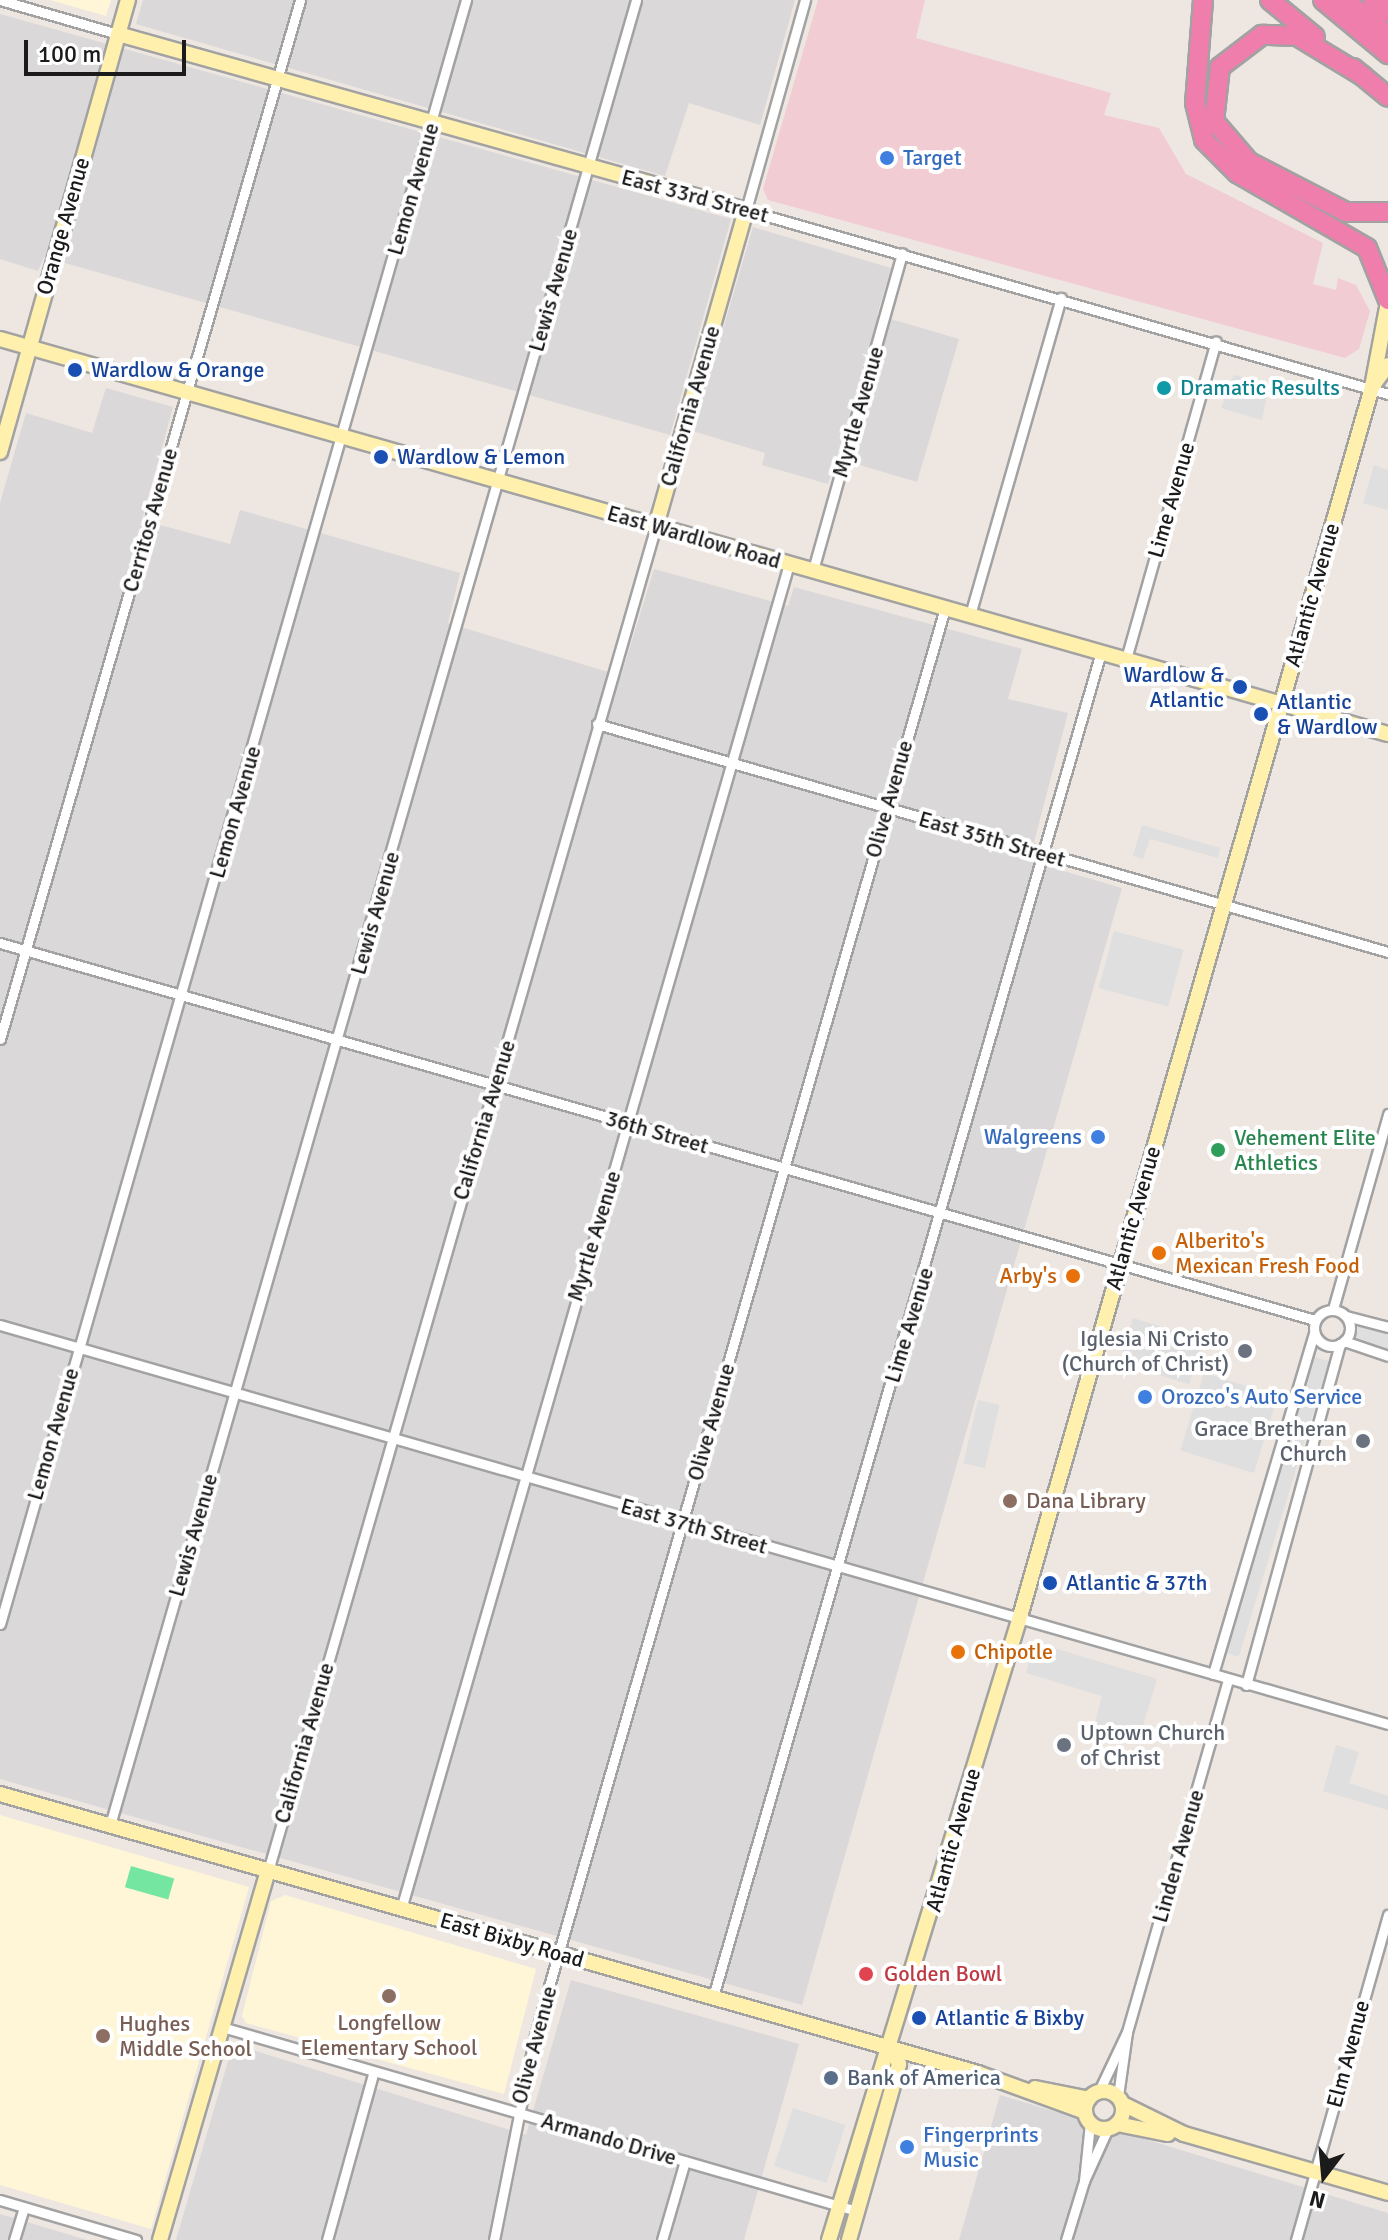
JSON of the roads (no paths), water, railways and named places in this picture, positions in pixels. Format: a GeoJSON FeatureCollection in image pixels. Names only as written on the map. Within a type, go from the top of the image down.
{"type":"FeatureCollection","features":[{"type":"Feature","properties":{"kind":"highway"},"geometry":{"type":"LineString","coordinates":[[1203,0],[1195,103],[1204,140],[1237,173],[1367,248],[1388,301]]}},
{"type":"Feature","properties":{"kind":"highway"},"geometry":{"type":"LineString","coordinates":[[1270,0],[1388,97]]}},
{"type":"Feature","properties":{"kind":"highway"},"geometry":{"type":"LineString","coordinates":[[1323,0],[1388,54]]}},
{"type":"Feature","properties":{"kind":"highway"},"geometry":{"type":"LineString","coordinates":[[1345,0],[1388,35]]}},
{"type":"Feature","properties":{"kind":"highway"},"geometry":{"type":"LineString","coordinates":[[1354,0],[1388,28]]}},
{"type":"Feature","properties":{"kind":"highway"},"geometry":{"type":"LineString","coordinates":[[1373,0],[1388,12]]}},
{"type":"Feature","properties":{"kind":"highway"},"geometry":{"type":"LineString","coordinates":[[1363,76],[1297,36],[1262,35],[1220,67],[1211,109],[1224,140],[1249,162],[1346,212],[1388,212]]}},
{"type":"Feature","properties":{"kind":"main road","name":"Orange Avenue"},"geometry":{"type":"LineString","coordinates":[[0,452],[128,0]]}},
{"type":"Feature","properties":{"kind":"main road","name":"East 33rd Street"},"geometry":{"type":"LineString","coordinates":[[118,34],[746,210]]}},
{"type":"Feature","properties":{"kind":"main road","name":"California Avenue"},"geometry":{"type":"LineString","coordinates":[[656,526],[746,210]]}},
{"type":"Feature","properties":{"kind":"main road","name":"Atlantic Avenue"},"geometry":{"type":"LineString","coordinates":[[829,2240],[882,2058],[892,2048],[1019,1620],[1372,387],[1388,301]]}},
{"type":"Feature","properties":{"kind":"main road","name":"East Wardlow Road"},"geometry":{"type":"LineString","coordinates":[[0,339],[1388,734]]}},
{"type":"Feature","properties":{"kind":"main road","name":"Atlantic Avenue"},"geometry":{"type":"LineString","coordinates":[[1372,387],[1388,365]]}},
{"type":"Feature","properties":{"kind":"main road","name":"East Bixby Road"},"geometry":{"type":"LineString","coordinates":[[0,1794],[1091,2106]]}},
{"type":"Feature","properties":{"kind":"main road","name":"California Avenue"},"geometry":{"type":"LineString","coordinates":[[160,2240],[268,1871]]}},
{"type":"Feature","properties":{"kind":"main road","name":"Atlantic Avenue"},"geometry":{"type":"LineString","coordinates":[[849,2240],[899,2064],[892,2048]]}},
{"type":"Feature","properties":{"kind":"main road"},"geometry":{"type":"LineString","coordinates":[[1091,2106],[1120,2100],[1184,2134]]}},
{"type":"Feature","properties":{"kind":"main road"},"geometry":{"type":"LineString","coordinates":[[1112,2126],[1120,2100]]}},
{"type":"Feature","properties":{"kind":"main road"},"geometry":{"type":"LineString","coordinates":[[1091,2106],[1112,2126],[1184,2134],[1388,2193]]}},
{"type":"Feature","properties":{"kind":"street","name":"East 33rd Street"},"geometry":{"type":"LineString","coordinates":[[0,0],[118,34]]}},
{"type":"Feature","properties":{"kind":"street","name":"Cerritos Avenue"},"geometry":{"type":"LineString","coordinates":[[0,1039],[300,0]]}},
{"type":"Feature","properties":{"kind":"street","name":"Lemon Avenue"},"geometry":{"type":"LineString","coordinates":[[0,1624],[78,1347],[183,995],[466,0]]}},
{"type":"Feature","properties":{"kind":"street","name":"Lewis Avenue"},"geometry":{"type":"LineString","coordinates":[[110,1825],[500,481],[636,0]]}},
{"type":"Feature","properties":{"kind":"street","name":"California Avenue"},"geometry":{"type":"LineString","coordinates":[[746,210],[805,0]]}},
{"type":"Feature","properties":{"kind":"street","name":"East 33rd Street"},"geometry":{"type":"LineString","coordinates":[[746,210],[1216,342],[1388,394]]}},
{"type":"Feature","properties":{"kind":"street","name":"Myrtle Avenue"},"geometry":{"type":"LineString","coordinates":[[813,570],[902,253]]}},
{"type":"Feature","properties":{"kind":"street"},"geometry":{"type":"LineString","coordinates":[[970,615],[1061,298]]}},
{"type":"Feature","properties":{"kind":"street","name":"Lime Avenue"},"geometry":{"type":"LineString","coordinates":[[1126,659],[1216,342]]}},
{"type":"Feature","properties":{"kind":"street","name":"California Avenue"},"geometry":{"type":"LineString","coordinates":[[268,1871],[656,526]]}},
{"type":"Feature","properties":{"kind":"street","name":"Myrtle Avenue"},"geometry":{"type":"LineString","coordinates":[[401,1909],[729,763],[789,564]]}},
{"type":"Feature","properties":{"kind":"street","name":"Olive Avenue"},"geometry":{"type":"LineString","coordinates":[[494,2240],[516,2112],[885,808],[945,608]]}},
{"type":"Feature","properties":{"kind":"street","name":"Lime Avenue"},"geometry":{"type":"LineString","coordinates":[[713,1997],[942,1214],[1041,854],[1101,652]]}},
{"type":"Feature","properties":{"kind":"street","name":"East 35th Street"},"geometry":{"type":"LineString","coordinates":[[597,724],[1388,952]]}},
{"type":"Feature","properties":{"kind":"street","name":"36th Street"},"geometry":{"type":"LineString","coordinates":[[0,943],[1315,1320]]}},
{"type":"Feature","properties":{"kind":"street"},"geometry":{"type":"LineString","coordinates":[[1213,1674],[1314,1333],[1315,1320],[1333,1309],[1388,1114]]}},
{"type":"Feature","properties":{"kind":"street"},"geometry":{"type":"LineString","coordinates":[[1333,1309],[1346,1316],[1388,1327]]}},
{"type":"Feature","properties":{"kind":"street"},"geometry":{"type":"LineString","coordinates":[[1246,1685],[1342,1343],[1346,1316]]}},
{"type":"Feature","properties":{"kind":"street","name":"East 37th Street"},"geometry":{"type":"LineString","coordinates":[[0,1325],[1388,1724]]}},
{"type":"Feature","properties":{"kind":"street"},"geometry":{"type":"LineString","coordinates":[[1314,1333],[1321,1343],[1342,1343],[1388,1356]]}},
{"type":"Feature","properties":{"kind":"street","name":"Linden Avenue"},"geometry":{"type":"LineString","coordinates":[[1127,2032],[1228,1680]]}},
{"type":"Feature","properties":{"kind":"street","name":"Elm Avenue"},"geometry":{"type":"LineString","coordinates":[[1296,2240],[1388,1915]]}},
{"type":"Feature","properties":{"kind":"street","name":"Armando Drive"},"geometry":{"type":"LineString","coordinates":[[222,2027],[857,2211]]}},
{"type":"Feature","properties":{"kind":"street"},"geometry":{"type":"LineString","coordinates":[[1120,2100],[1127,2032]]}},
{"type":"Feature","properties":{"kind":"street"},"geometry":{"type":"LineString","coordinates":[[1084,2181],[1091,2106],[1127,2032]]}},
{"type":"Feature","properties":{"kind":"street"},"geometry":{"type":"LineString","coordinates":[[327,2240],[374,2071]]}},
{"type":"Feature","properties":{"kind":"street"},"geometry":{"type":"LineString","coordinates":[[1066,2240],[1084,2181],[1112,2126]]}},
{"type":"Feature","properties":{"kind":"street"},"geometry":{"type":"LineString","coordinates":[[662,2240],[685,2161]]}},
{"type":"Feature","properties":{"kind":"street"},"geometry":{"type":"LineString","coordinates":[[0,2200],[136,2240]]}},
{"type":"Feature","properties":{"kind":"street"},"geometry":{"type":"LineString","coordinates":[[14,2240],[24,2207]]}},
{"type":"Feature","properties":{"kind":"place","name":"Target"},"geometry":{"type":"Point","coordinates":[887,158]}},
{"type":"Feature","properties":{"kind":"place","name":"Wardlow & Orange"},"geometry":{"type":"Point","coordinates":[75,370]}},
{"type":"Feature","properties":{"kind":"place","name":"Dramatic Results"},"geometry":{"type":"Point","coordinates":[1164,388]}},
{"type":"Feature","properties":{"kind":"place","name":"Wardlow & Lemon"},"geometry":{"type":"Point","coordinates":[381,457]}},
{"type":"Feature","properties":{"kind":"place","name":"Wardlow & Atlantic"},"geometry":{"type":"Point","coordinates":[1240,687]}},
{"type":"Feature","properties":{"kind":"place","name":"Atlantic & Wardlow"},"geometry":{"type":"Point","coordinates":[1261,714]}},
{"type":"Feature","properties":{"kind":"place","name":"Walgreens"},"geometry":{"type":"Point","coordinates":[1098,1137]}},
{"type":"Feature","properties":{"kind":"place","name":"Vehement Elite Athletics"},"geometry":{"type":"Point","coordinates":[1218,1150]}},
{"type":"Feature","properties":{"kind":"place","name":"Alberito's Mexican Fresh Food"},"geometry":{"type":"Point","coordinates":[1159,1253]}},
{"type":"Feature","properties":{"kind":"place","name":"Arby's"},"geometry":{"type":"Point","coordinates":[1073,1276]}},
{"type":"Feature","properties":{"kind":"place","name":"Iglesia Ni Cristo (Church of Christ)"},"geometry":{"type":"Point","coordinates":[1245,1351]}},
{"type":"Feature","properties":{"kind":"place","name":"Orozco's Auto Service"},"geometry":{"type":"Point","coordinates":[1145,1397]}},
{"type":"Feature","properties":{"kind":"place","name":"Grace Bretheran Church"},"geometry":{"type":"Point","coordinates":[1363,1441]}},
{"type":"Feature","properties":{"kind":"place","name":"Dana Library"},"geometry":{"type":"Point","coordinates":[1010,1501]}},
{"type":"Feature","properties":{"kind":"place","name":"Atlantic & 37th"},"geometry":{"type":"Point","coordinates":[1050,1583]}},
{"type":"Feature","properties":{"kind":"place","name":"Chipotle"},"geometry":{"type":"Point","coordinates":[958,1652]}},
{"type":"Feature","properties":{"kind":"place","name":"Uptown Church of Christ"},"geometry":{"type":"Point","coordinates":[1064,1745]}},
{"type":"Feature","properties":{"kind":"place","name":"Golden Bowl"},"geometry":{"type":"Point","coordinates":[866,1974]}},
{"type":"Feature","properties":{"kind":"place","name":"Longfellow Elementary School"},"geometry":{"type":"Point","coordinates":[389,1996]}},
{"type":"Feature","properties":{"kind":"place","name":"Atlantic & Bixby"},"geometry":{"type":"Point","coordinates":[919,2018]}},
{"type":"Feature","properties":{"kind":"place","name":"Hughes Middle School"},"geometry":{"type":"Point","coordinates":[103,2036]}},
{"type":"Feature","properties":{"kind":"place","name":"Bank of America"},"geometry":{"type":"Point","coordinates":[831,2078]}},
{"type":"Feature","properties":{"kind":"place","name":"Fingerprints Music"},"geometry":{"type":"Point","coordinates":[907,2147]}}]}
